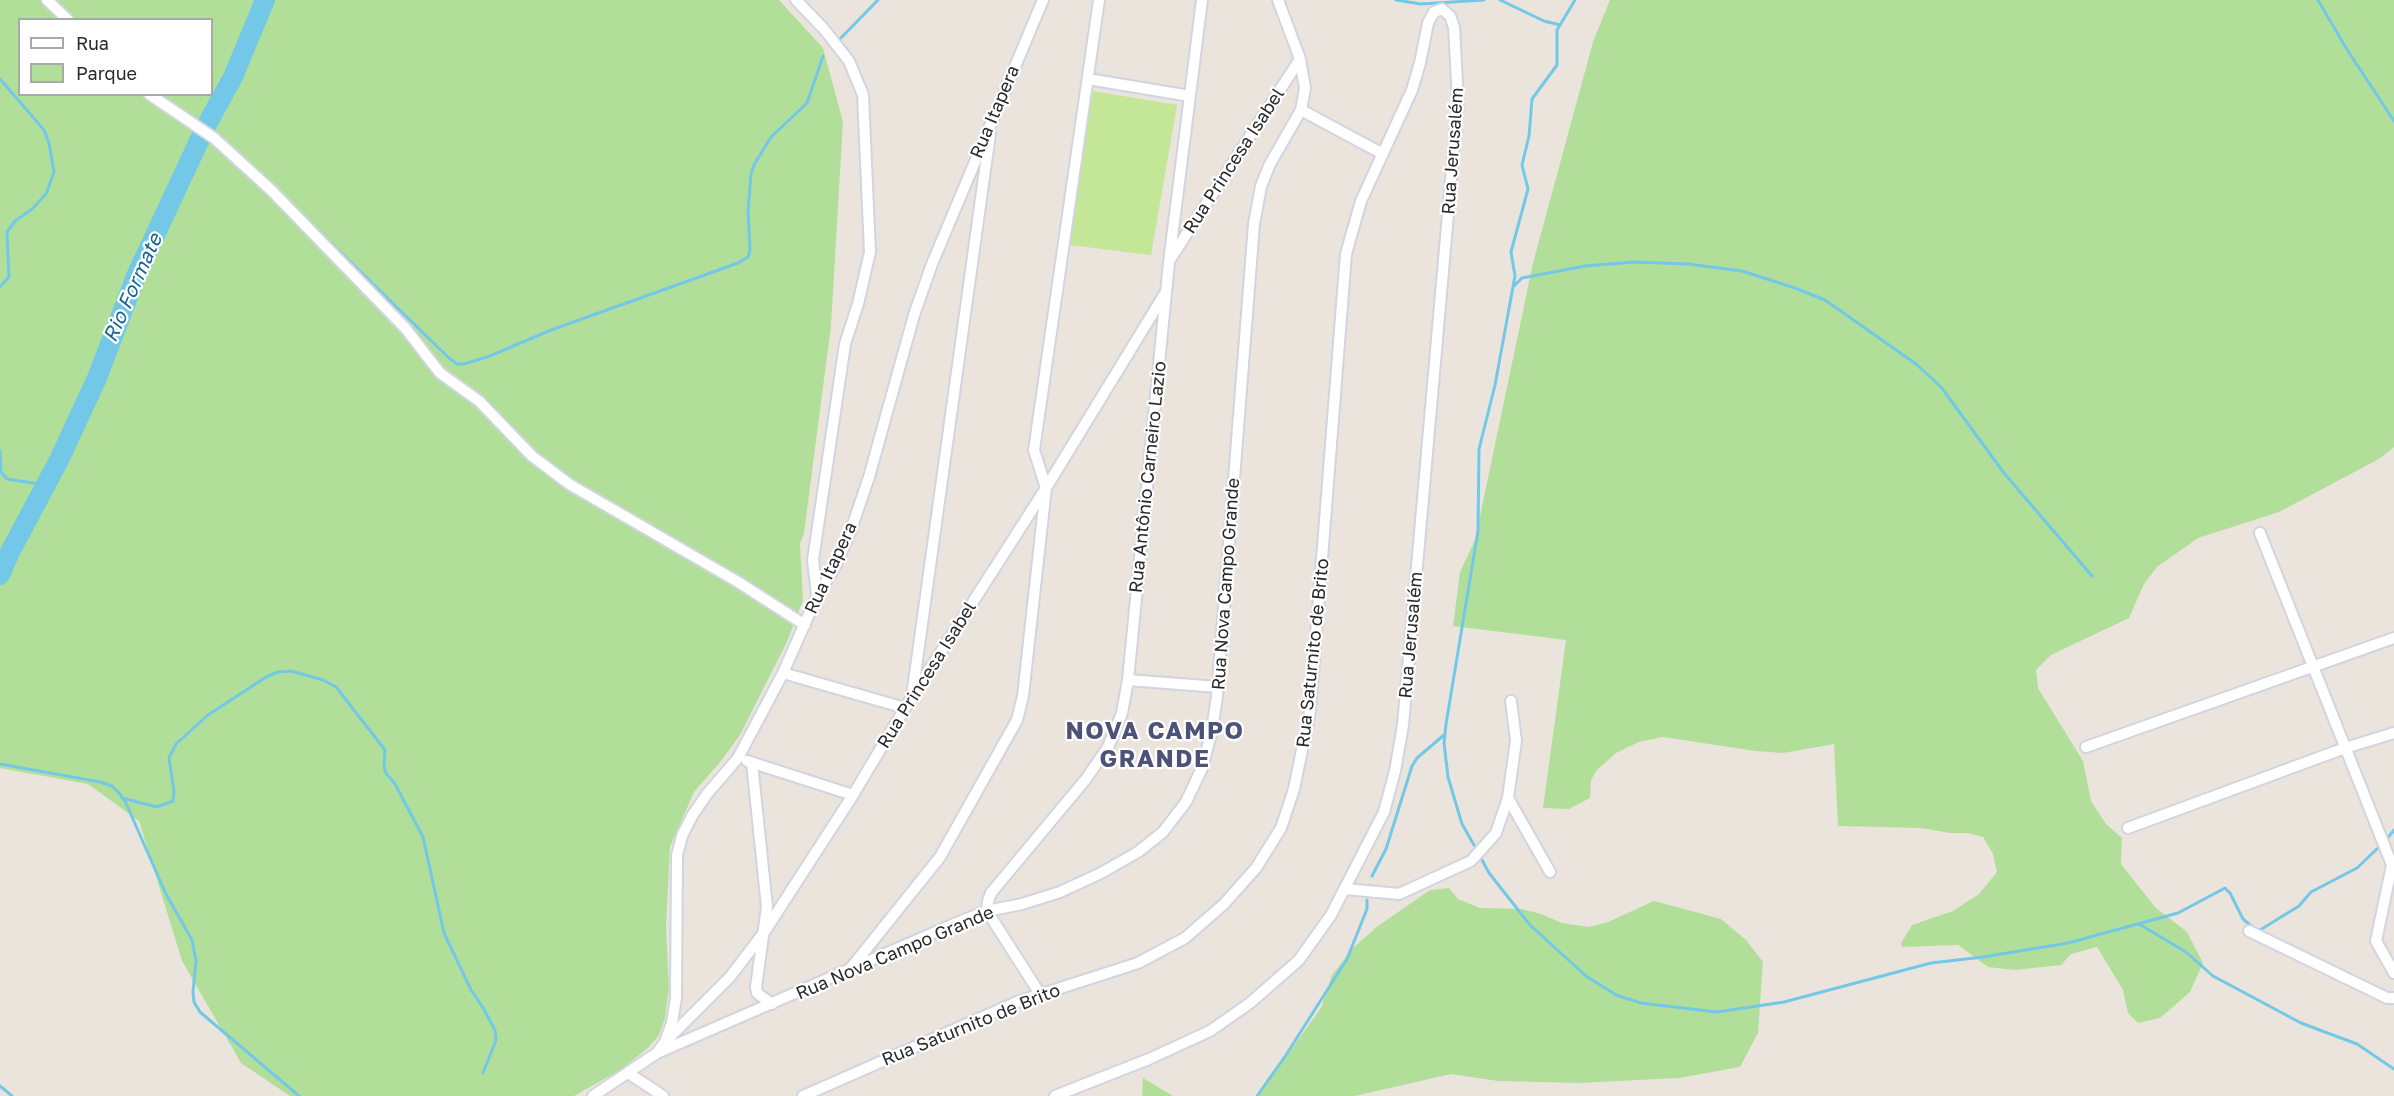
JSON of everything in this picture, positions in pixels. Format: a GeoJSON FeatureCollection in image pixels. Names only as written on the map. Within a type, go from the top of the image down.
{"type":"FeatureCollection","features":[{"type":"Feature","properties":{"kind":"street"},"geometry":{"type":"LineString","coordinates":[[47,0],[66,18]]}},
{"type":"Feature","properties":{"kind":"street"},"geometry":{"type":"LineString","coordinates":[[796,0],[823,28],[849,61],[863,95],[870,252],[845,344],[813,560],[817,596]]}},
{"type":"Feature","properties":{"kind":"street","name":"Rua Itapera"},"geometry":{"type":"LineString","coordinates":[[593,1096],[657,1053],[665,1042],[672,1023],[676,998],[677,855],[682,836],[706,794],[738,758],[783,673],[817,596],[836,565],[869,477],[914,315],[932,264],[1043,0]]}},
{"type":"Feature","properties":{"kind":"street"},"geometry":{"type":"LineString","coordinates":[[849,970],[940,856],[1017,720],[1023,696],[1046,488],[1034,450],[1099,0]]}},
{"type":"Feature","properties":{"kind":"street","name":"Rua Antônio Carneiro Lazio"},"geometry":{"type":"LineString","coordinates":[[987,911],[991,893],[1086,778],[1108,747],[1122,713],[1128,680],[1169,262],[1202,0]]}},
{"type":"Feature","properties":{"kind":"street","name":"Rua Nova Campo Grande"},"geometry":{"type":"LineString","coordinates":[[657,1053],[987,911],[1022,904],[1070,887],[1138,852],[1163,832],[1186,802],[1202,768],[1212,730],[1218,687],[1254,224],[1261,186],[1301,110],[1305,88],[1300,60],[1278,0]]}},
{"type":"Feature","properties":{"kind":"street","name":"Rua Saturnito de Brito"},"geometry":{"type":"LineString","coordinates":[[803,1096],[1040,994],[1138,963],[1185,938],[1224,904],[1256,868],[1281,828],[1294,789],[1310,711],[1346,254],[1361,201],[1412,90],[1428,22],[1434,12],[1442,9]]}},
{"type":"Feature","properties":{"kind":"street","name":"Rua Jerusalém"},"geometry":{"type":"LineString","coordinates":[[1055,1096],[1149,1059],[1210,1031],[1250,1003],[1299,960],[1331,915],[1384,812],[1395,771],[1403,724],[1458,101],[1454,27],[1450,16],[1442,9]]}},
{"type":"Feature","properties":{"kind":"street","name":"Rua Princesa Isabel"},"geometry":{"type":"LineString","coordinates":[[1169,262],[1300,60]]}},
{"type":"Feature","properties":{"kind":"street"},"geometry":{"type":"LineString","coordinates":[[1088,79],[1190,96]]}},
{"type":"Feature","properties":{"kind":"street"},"geometry":{"type":"LineString","coordinates":[[152,96],[214,138],[271,190],[406,329],[440,373],[479,401],[532,456],[569,484],[738,582],[804,625]]}},
{"type":"Feature","properties":{"kind":"street"},"geometry":{"type":"LineString","coordinates":[[1301,110],[1383,154]]}},
{"type":"Feature","properties":{"kind":"street"},"geometry":{"type":"LineString","coordinates":[[783,673],[908,703],[992,119]]}},
{"type":"Feature","properties":{"kind":"street","name":"Rua Princesa Isabel"},"geometry":{"type":"LineString","coordinates":[[665,1042],[730,977],[765,932],[1046,488],[1166,292]]}},
{"type":"Feature","properties":{"kind":"street"},"geometry":{"type":"LineString","coordinates":[[2260,533],[2393,864],[2376,941],[2394,972]]}},
{"type":"Feature","properties":{"kind":"street"},"geometry":{"type":"LineString","coordinates":[[2086,747],[2394,638]]}},
{"type":"Feature","properties":{"kind":"street"},"geometry":{"type":"LineString","coordinates":[[1128,680],[1218,687]]}},
{"type":"Feature","properties":{"kind":"street"},"geometry":{"type":"LineString","coordinates":[[1345,890],[1400,894],[1471,861],[1496,833],[1508,798],[1516,741],[1511,701]]}},
{"type":"Feature","properties":{"kind":"street"},"geometry":{"type":"LineString","coordinates":[[2128,828],[2345,748],[2394,733]]}},
{"type":"Feature","properties":{"kind":"street"},"geometry":{"type":"LineString","coordinates":[[738,758],[853,795]]}},
{"type":"Feature","properties":{"kind":"street"},"geometry":{"type":"LineString","coordinates":[[752,763],[767,907],[756,987],[757,993],[772,1004]]}},
{"type":"Feature","properties":{"kind":"street"},"geometry":{"type":"LineString","coordinates":[[1508,798],[1550,872]]}},
{"type":"Feature","properties":{"kind":"street"},"geometry":{"type":"LineString","coordinates":[[987,911],[1040,994]]}},
{"type":"Feature","properties":{"kind":"street"},"geometry":{"type":"LineString","coordinates":[[2249,931],[2387,998],[2394,998]]}},
{"type":"Feature","properties":{"kind":"street"},"geometry":{"type":"LineString","coordinates":[[628,1073],[663,1096]]}},
{"type":"Feature","properties":{"kind":"green space"},"geometry":{"type":"Polygon","coordinates":[[[0,0],[779,0],[823,48],[843,122],[831,326],[804,533],[800,544],[803,600],[787,642],[740,735],[694,792],[670,847],[666,927],[669,987],[665,1018],[659,1035],[649,1047],[622,1069],[574,1096],[290,1096],[241,1063],[182,961],[139,821],[88,784],[0,768],[0,0]]]}},
{"type":"Feature","properties":{"kind":"green space"},"geometry":{"type":"Polygon","coordinates":[[[1610,0],[2394,0],[2394,447],[2379,459],[2279,512],[2198,538],[2157,567],[2144,584],[2129,618],[2051,655],[2036,670],[2038,688],[2083,761],[2091,801],[2106,824],[2122,838],[2121,864],[2155,907],[2187,932],[2203,963],[2190,992],[2160,1018],[2138,1023],[2128,1013],[2123,990],[2097,947],[2071,954],[2061,965],[2014,970],[1988,967],[1958,945],[1902,947],[1901,943],[1912,925],[1953,911],[1979,894],[1997,872],[1993,854],[1983,837],[1968,833],[1950,833],[1921,828],[1838,826],[1834,744],[1783,753],[1663,737],[1639,742],[1616,753],[1597,770],[1591,780],[1590,798],[1569,809],[1543,808],[1566,640],[1453,626],[1460,572],[1475,540],[1533,263],[1593,42],[1610,0]]]}},
{"type":"Feature","properties":{"kind":"green space"},"geometry":{"type":"Polygon","coordinates":[[[1092,91],[1177,105],[1151,255],[1070,245],[1092,91]]]}},
{"type":"Feature","properties":{"kind":"green space"},"geometry":{"type":"Polygon","coordinates":[[[1449,888],[1458,899],[1480,908],[1522,909],[1562,923],[1589,927],[1608,922],[1654,901],[1721,919],[1746,940],[1763,962],[1758,1033],[1740,1067],[1679,1078],[1578,1083],[1498,1081],[1451,1074],[1355,1096],[1258,1096],[1321,1008],[1332,975],[1353,948],[1378,926],[1430,890],[1449,888]]]}},
{"type":"Feature","properties":{"kind":"green space"},"geometry":{"type":"Polygon","coordinates":[[[1143,1078],[1173,1096],[1142,1096],[1143,1078]]]}},
{"type":"Feature","properties":{"kind":"waterway","name":"Rio Formate"},"geometry":{"type":"LineString","coordinates":[[0,575],[59,460],[97,378],[136,276],[206,126],[233,77],[265,0]]}},
{"type":"Feature","properties":{"kind":"waterway"},"geometry":{"type":"LineString","coordinates":[[838,41],[878,0]]}},
{"type":"Feature","properties":{"kind":"waterway"},"geometry":{"type":"LineString","coordinates":[[1396,0],[1421,4],[1484,0]]}},
{"type":"Feature","properties":{"kind":"waterway"},"geometry":{"type":"LineString","coordinates":[[1500,0],[1544,21],[1560,25]]}},
{"type":"Feature","properties":{"kind":"waterway"},"geometry":{"type":"LineString","coordinates":[[1474,845],[1462,824],[1448,777],[1444,743],[1446,724],[1478,531],[1479,449],[1495,385],[1515,276],[1511,252],[1528,189],[1522,165],[1529,136],[1532,99],[1557,65],[1557,30],[1575,0]]}},
{"type":"Feature","properties":{"kind":"waterway"},"geometry":{"type":"LineString","coordinates":[[2318,0],[2346,48],[2394,121]]}},
{"type":"Feature","properties":{"kind":"waterway"},"geometry":{"type":"LineString","coordinates":[[302,215],[449,358],[457,364],[464,364],[490,356],[551,330],[738,263],[748,257],[750,250],[748,212],[751,174],[755,163],[771,137],[807,103],[823,56]]}},
{"type":"Feature","properties":{"kind":"waterway"},"geometry":{"type":"LineString","coordinates":[[0,79],[44,130],[49,143],[54,172],[46,194],[32,209],[15,221],[7,232],[9,277],[0,287]]}},
{"type":"Feature","properties":{"kind":"waterway"},"geometry":{"type":"LineString","coordinates":[[207,124],[232,148]]}},
{"type":"Feature","properties":{"kind":"waterway"},"geometry":{"type":"LineString","coordinates":[[248,162],[261,174]]}},
{"type":"Feature","properties":{"kind":"waterway"},"geometry":{"type":"LineString","coordinates":[[1514,286],[1522,278],[1585,266],[1634,262],[1688,264],[1742,271],[1825,300],[1916,364],[1941,387],[2004,473],[2092,576]]}},
{"type":"Feature","properties":{"kind":"waterway"},"geometry":{"type":"LineString","coordinates":[[0,451],[1,472],[7,479],[46,485]]}},
{"type":"Feature","properties":{"kind":"waterway"},"geometry":{"type":"LineString","coordinates":[[122,798],[157,807],[173,801],[174,791],[169,758],[176,744],[208,715],[266,677],[278,672],[291,671],[323,680],[336,687],[385,750],[386,773],[395,784],[423,837],[444,933],[471,990],[495,1030],[496,1040],[483,1073]]}},
{"type":"Feature","properties":{"kind":"waterway"},"geometry":{"type":"LineString","coordinates":[[1372,876],[1386,849],[1412,766],[1417,758],[1444,735]]}},
{"type":"Feature","properties":{"kind":"waterway"},"geometry":{"type":"LineString","coordinates":[[0,764],[100,782],[112,786],[119,793],[125,801],[166,894],[192,940],[196,961],[194,1002],[200,1012],[299,1096]]}},
{"type":"Feature","properties":{"kind":"waterway"},"geometry":{"type":"LineString","coordinates":[[2386,840],[2394,830]]}},
{"type":"Feature","properties":{"kind":"waterway"},"geometry":{"type":"LineString","coordinates":[[1482,860],[1489,873],[1530,925],[1586,976],[1616,995],[1641,1003],[1717,1012],[1784,1002],[1931,963],[2068,943],[2178,913],[2225,888],[2230,893],[2243,919],[2255,929],[2260,930],[2299,906],[2311,892],[2357,868],[2380,846]]}},
{"type":"Feature","properties":{"kind":"waterway"},"geometry":{"type":"LineString","coordinates":[[1257,1096],[1347,959],[1367,909],[1367,900]]}},
{"type":"Feature","properties":{"kind":"waterway"},"geometry":{"type":"LineString","coordinates":[[2139,924],[2186,952],[2213,976],[2301,1023],[2357,1044],[2394,1069]]}},
{"type":"Feature","properties":{"kind":"waterway"},"geometry":{"type":"LineString","coordinates":[[0,1086],[12,1096]]}},
{"type":"Feature","properties":{"kind":"district","name":"NOVA CAMPO GRANDE"},"geometry":{"type":"Point","coordinates":[1155,745]}}]}
